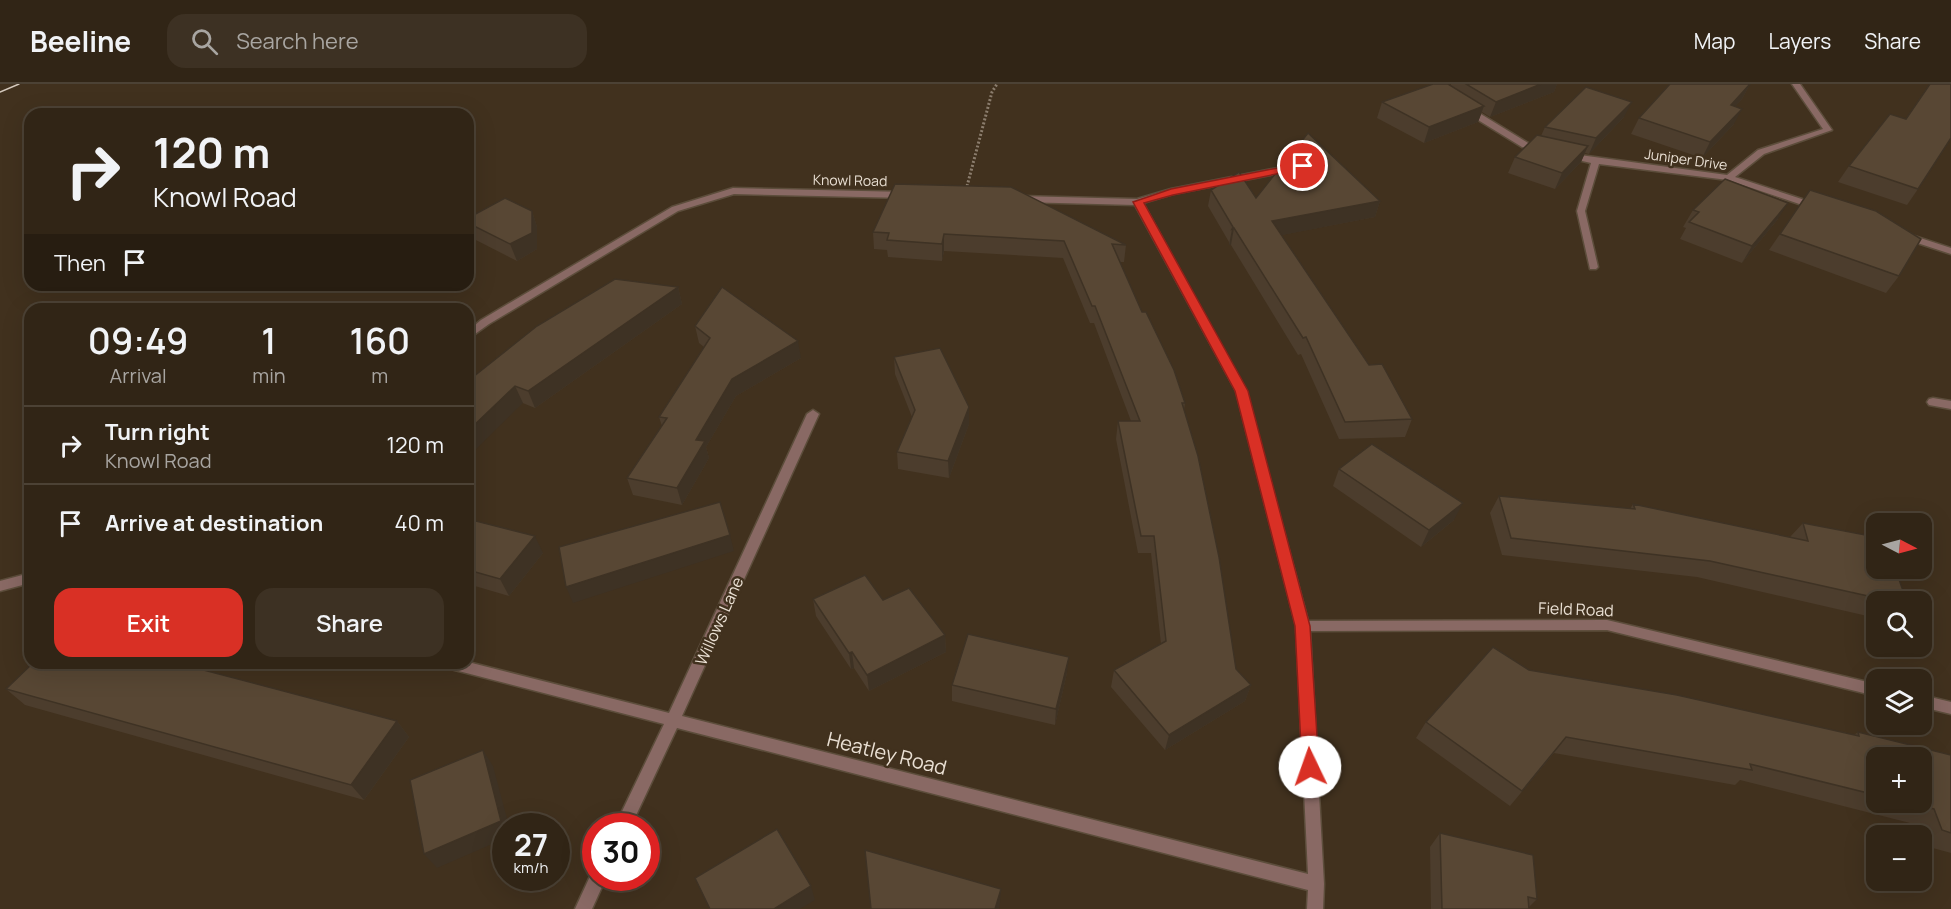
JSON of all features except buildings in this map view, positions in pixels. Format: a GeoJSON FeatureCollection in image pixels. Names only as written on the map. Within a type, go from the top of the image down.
{"type":"FeatureCollection","features":[{"type":"Feature","properties":{"kind":"street"},"geometry":{"type":"LineString","coordinates":[[1728,178],[1761,152],[1828,130],[1796,84]]}},
{"type":"Feature","properties":{"kind":"street","name":"Juniper Drive"},"geometry":{"type":"LineString","coordinates":[[1456,102],[1525,145],[1596,161],[1728,178],[1829,211]]}},
{"type":"Feature","properties":{"kind":"street"},"geometry":{"type":"LineString","coordinates":[[1593,267],[1581,211],[1596,161]]}},
{"type":"Feature","properties":{"kind":"street"},"geometry":{"type":"LineString","coordinates":[[964,196],[1138,202],[1171,192],[1303,166]]}},
{"type":"Feature","properties":{"kind":"street","name":"Knowl Road"},"geometry":{"type":"LineString","coordinates":[[474,331],[485,322],[675,208],[733,191],[918,195]]}},
{"type":"Feature","properties":{"kind":"street"},"geometry":{"type":"LineString","coordinates":[[1138,202],[1242,391],[1303,626],[1316,884],[1315,909]]}},
{"type":"Feature","properties":{"kind":"street"},"geometry":{"type":"LineString","coordinates":[[1895,233],[1951,251]]}},
{"type":"Feature","properties":{"kind":"street"},"geometry":{"type":"LineString","coordinates":[[1933,402],[1951,405]]}},
{"type":"Feature","properties":{"kind":"street","name":"Willows Lane"},"geometry":{"type":"LineString","coordinates":[[628,813],[673,721],[813,414]]}},
{"type":"Feature","properties":{"kind":"street"},"geometry":{"type":"LineString","coordinates":[[0,586],[24,580]]}},
{"type":"Feature","properties":{"kind":"street","name":"Field Road"},"geometry":{"type":"LineString","coordinates":[[1303,626],[1607,625],[1866,688]]}},
{"type":"Feature","properties":{"kind":"street","name":"Heatley Road"},"geometry":{"type":"LineString","coordinates":[[470,669],[1316,884]]}},
{"type":"Feature","properties":{"kind":"street"},"geometry":{"type":"LineString","coordinates":[[1932,703],[1951,708]]}},
{"type":"Feature","properties":{"kind":"street"},"geometry":{"type":"LineString","coordinates":[[583,909],[592,891]]}},
{"type":"Feature","properties":{"kind":"path"},"geometry":{"type":"LineString","coordinates":[[964,196],[992,92],[997,84]]}},
{"type":"Feature","properties":{"kind":"tram line"},"geometry":{"type":"LineString","coordinates":[[0,92],[19,84]]}},
{"type":"Feature","properties":{"kind":"route"},"geometry":{"type":"LineString","coordinates":[[1303,166],[1171,192],[1138,202],[1242,391],[1303,626],[1310,767]]}}]}
